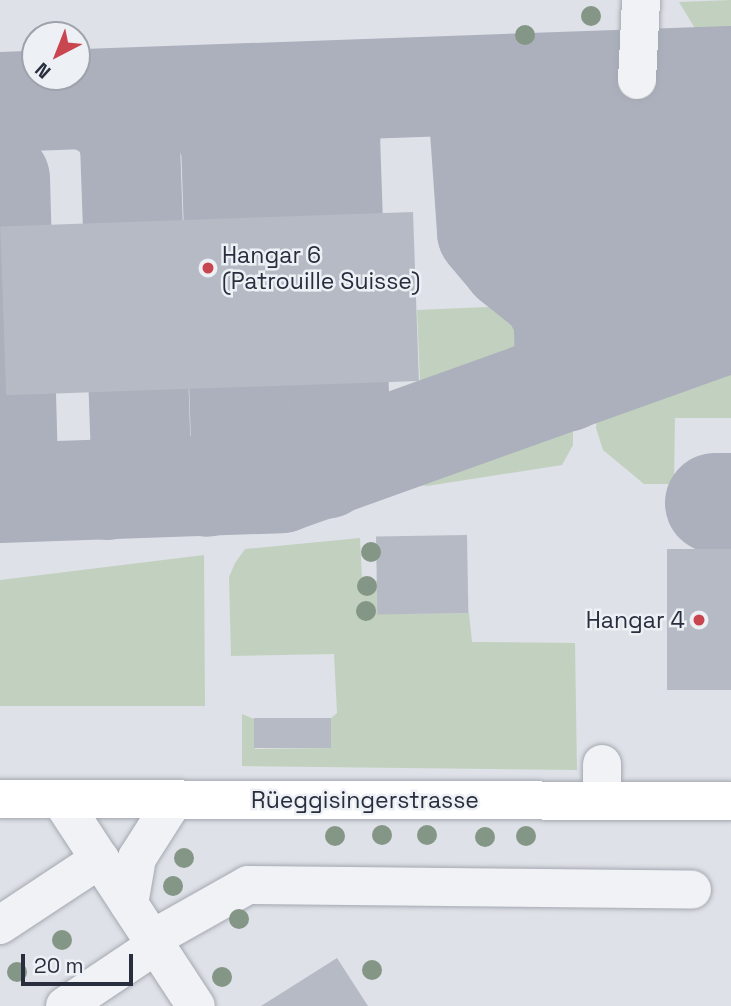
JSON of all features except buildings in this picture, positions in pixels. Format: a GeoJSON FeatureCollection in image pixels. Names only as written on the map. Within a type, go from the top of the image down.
{"type":"FeatureCollection","features":[{"type":"Feature","properties":{"kind":"main road","name":"Rüeggisingerstrasse"},"geometry":{"type":"LineString","coordinates":[[0,799],[174,800],[602,782],[731,801]]}},
{"type":"Feature","properties":{"kind":"lane"},"geometry":{"type":"LineString","coordinates":[[637,80],[641,0]]}},
{"type":"Feature","properties":{"kind":"lane"},"geometry":{"type":"LineString","coordinates":[[61,800],[154,942],[191,1005]]}},
{"type":"Feature","properties":{"kind":"lane"},"geometry":{"type":"LineString","coordinates":[[129,904],[137,858],[174,800]]}},
{"type":"Feature","properties":{"kind":"lane"},"geometry":{"type":"LineString","coordinates":[[0,925],[100,859]]}},
{"type":"Feature","properties":{"kind":"lane"},"geometry":{"type":"LineString","coordinates":[[65,1006],[154,942],[247,885],[692,890]]}},
{"type":"Feature","properties":{"kind":"green space"},"geometry":{"type":"Polygon","coordinates":[[[731,0],[731,40],[696,30],[679,2],[731,0]]]}},
{"type":"Feature","properties":{"kind":"green space"},"geometry":{"type":"Polygon","coordinates":[[[511,306],[528,313],[534,329],[531,353],[519,369],[450,394],[428,389],[420,381],[417,310],[511,306]]]}},
{"type":"Feature","properties":{"kind":"green space"},"geometry":{"type":"Polygon","coordinates":[[[731,353],[731,418],[675,418],[674,484],[644,484],[603,450],[596,428],[598,401],[731,353]]]}},
{"type":"Feature","properties":{"kind":"green space"},"geometry":{"type":"Polygon","coordinates":[[[573,409],[573,445],[562,465],[427,486],[412,484],[412,473],[422,463],[573,409]]]}},
{"type":"Feature","properties":{"kind":"green space"},"geometry":{"type":"Polygon","coordinates":[[[173,516],[173,519],[0,541],[0,522],[173,516]]]}},
{"type":"Feature","properties":{"kind":"green space"},"geometry":{"type":"Polygon","coordinates":[[[360,538],[362,578],[377,581],[378,614],[469,613],[472,642],[575,643],[577,770],[242,766],[242,714],[254,719],[255,749],[331,748],[331,718],[337,713],[334,654],[231,656],[229,577],[235,563],[245,549],[360,538]]]}},
{"type":"Feature","properties":{"kind":"green space"},"geometry":{"type":"Polygon","coordinates":[[[204,555],[205,706],[0,706],[0,580],[204,555]]]}},
{"type":"Feature","properties":{"kind":"taxiway"},"geometry":{"type":"LineString","coordinates":[[0,102],[731,76]]}},
{"type":"Feature","properties":{"kind":"taxiway"},"geometry":{"type":"LineString","coordinates":[[687,78],[704,83],[712,97],[722,325]]}},
{"type":"Feature","properties":{"kind":"taxiway"},"geometry":{"type":"LineString","coordinates":[[613,81],[628,87],[634,103],[645,352]]}},
{"type":"Feature","properties":{"kind":"taxiway"},"geometry":{"type":"LineString","coordinates":[[534,84],[549,88],[556,101],[566,382]]}},
{"type":"Feature","properties":{"kind":"taxiway"},"geometry":{"type":"LineString","coordinates":[[463,87],[478,102],[487,232],[511,261],[551,293],[564,319]]}},
{"type":"Feature","properties":{"kind":"taxiway"},"geometry":{"type":"LineString","coordinates":[[285,93],[315,107],[330,137],[341,447],[337,461],[325,469]]}},
{"type":"Feature","properties":{"kind":"taxiway"},"geometry":{"type":"LineString","coordinates":[[190,96],[213,107],[231,142],[241,451],[231,474],[206,487]]}},
{"type":"Feature","properties":{"kind":"taxiway"},"geometry":{"type":"LineString","coordinates":[[88,99],[119,116],[130,143],[141,455],[130,479],[106,490]]}},
{"type":"Feature","properties":{"kind":"taxiway"},"geometry":{"type":"LineString","coordinates":[[0,179],[8,459],[0,480]]}},
{"type":"Feature","properties":{"kind":"taxiway"},"geometry":{"type":"LineString","coordinates":[[0,493],[281,483],[731,322]]}},
{"type":"Feature","properties":{"kind":"taxiway"},"geometry":{"type":"LineString","coordinates":[[715,503],[731,503]]}},
{"type":"Feature","properties":{"kind":"place","name":"Hangar 6 (Patrouille Suisse)"},"geometry":{"type":"Point","coordinates":[208,268]}},
{"type":"Feature","properties":{"kind":"place","name":"Hangar 4"},"geometry":{"type":"Point","coordinates":[699,620]}}]}
